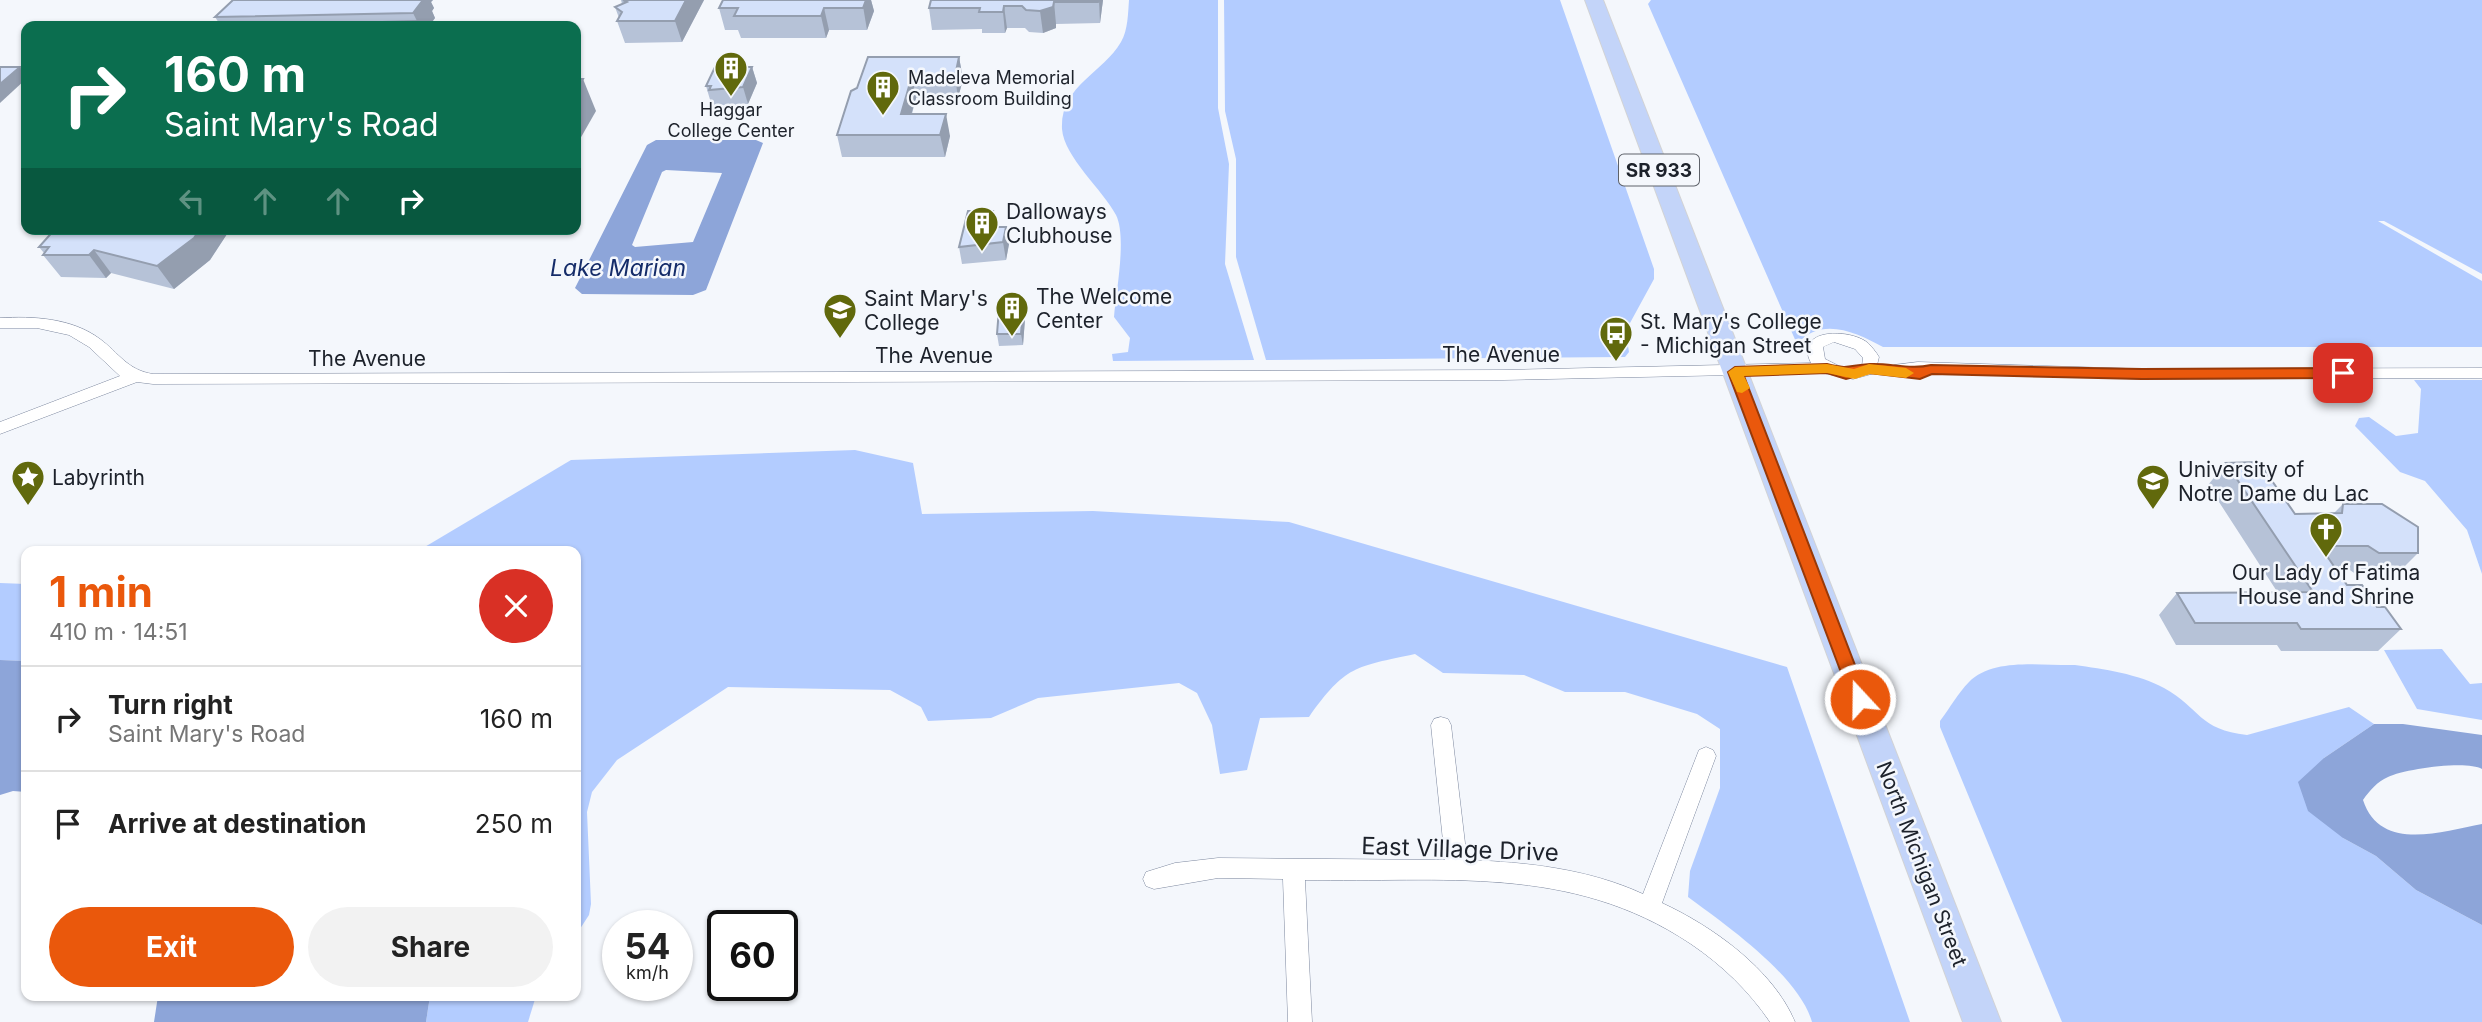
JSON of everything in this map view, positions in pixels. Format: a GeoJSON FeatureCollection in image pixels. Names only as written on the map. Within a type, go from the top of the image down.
{"type":"FeatureCollection","features":[{"type":"Feature","properties":{"kind":"main road","name":"North Michigan Street"},"geometry":{"type":"LineString","coordinates":[[1594,0],[1982,1022]]}},
{"type":"Feature","properties":{"kind":"street"},"geometry":{"type":"LineString","coordinates":[[0,323],[32,323],[78,333],[93,341],[125,374],[133,377]]}},
{"type":"Feature","properties":{"kind":"street"},"geometry":{"type":"LineString","coordinates":[[1827,368],[1815,357],[1815,346],[1819,341],[1834,337],[1861,345],[1871,357],[1869,369]]}},
{"type":"Feature","properties":{"kind":"street","name":"The Avenue"},"geometry":{"type":"LineString","coordinates":[[133,377],[436,379],[1735,372],[1827,368],[1846,374],[1869,369],[1920,374],[1931,369],[2142,374],[2482,373]]}},
{"type":"Feature","properties":{"kind":"street"},"geometry":{"type":"LineString","coordinates":[[0,428],[52,411],[133,377]]}},
{"type":"Feature","properties":{"kind":"street"},"geometry":{"type":"LineString","coordinates":[[1441,725],[1457,870]]}},
{"type":"Feature","properties":{"kind":"street"},"geometry":{"type":"LineString","coordinates":[[1650,905],[1706,755]]}},
{"type":"Feature","properties":{"kind":"street","name":"East Village Drive"},"geometry":{"type":"LineString","coordinates":[[1154,879],[1194,870],[1457,870],[1564,878],[1615,891],[1650,905],[1699,935],[1731,960],[1760,990],[1783,1022]]}},
{"type":"Feature","properties":{"kind":"street"},"geometry":{"type":"LineString","coordinates":[[1294,870],[1300,1022]]}},
{"type":"Feature","properties":{"kind":"shaded area"},"geometry":{"type":"Polygon","coordinates":[[[1129,0],[1218,0],[1218,108],[1229,164],[1225,264],[1254,360],[1113,361],[1112,354],[1128,352],[1130,338],[1114,317],[1121,250],[1119,225],[1110,205],[1069,151],[1062,129],[1063,114],[1075,91],[1121,42],[1126,27],[1129,0]]]}},
{"type":"Feature","properties":{"kind":"shaded area"},"geometry":{"type":"Polygon","coordinates":[[[1224,0],[1560,0],[1654,269],[1654,279],[1626,334],[1629,352],[1625,357],[1266,360],[1236,257],[1236,159],[1225,111],[1224,0]]]}},
{"type":"Feature","properties":{"kind":"shaded area"},"geometry":{"type":"Polygon","coordinates":[[[1651,0],[2482,0],[2482,274],[2384,221],[2378,221],[2482,281],[2482,347],[1883,347],[1862,336],[1839,329],[1817,331],[1806,335],[1797,344],[1648,4],[1651,0]]]}},
{"type":"Feature","properties":{"kind":"shaded area"},"geometry":{"type":"Polygon","coordinates":[[[2414,380],[2482,380],[2482,574],[2467,530],[2425,481],[2400,472],[2355,426],[2359,418],[2369,417],[2396,436],[2418,433],[2421,389],[2414,380]]]}},
{"type":"Feature","properties":{"kind":"shaded area"},"geometry":{"type":"Polygon","coordinates":[[[855,450],[913,463],[922,514],[1093,511],[1289,522],[1787,667],[1910,1022],[1812,1022],[1792,987],[1777,970],[1741,937],[1688,897],[1690,871],[1720,788],[1720,729],[1697,714],[1625,692],[1565,692],[1524,675],[1443,673],[1415,654],[1353,671],[1333,687],[1309,717],[1260,718],[1247,770],[1220,774],[1212,725],[1197,693],[1179,683],[1038,698],[991,718],[928,721],[921,707],[890,690],[728,687],[617,760],[592,792],[587,812],[591,904],[589,915],[581,927],[581,546],[426,546],[571,460],[855,450]]]}},
{"type":"Feature","properties":{"kind":"shaded area"},"geometry":{"type":"Polygon","coordinates":[[[0,583],[21,584],[21,661],[0,660],[0,583]]]}},
{"type":"Feature","properties":{"kind":"shaded area"},"geometry":{"type":"Polygon","coordinates":[[[2442,649],[2470,684],[2482,683],[2482,720],[2417,709],[2384,650],[2442,649]]]}},
{"type":"Feature","properties":{"kind":"shaded area"},"geometry":{"type":"Polygon","coordinates":[[[2019,664],[2075,665],[2121,673],[2154,683],[2176,696],[2209,723],[2231,732],[2247,735],[2349,707],[2374,724],[2324,758],[2343,838],[2376,856],[2416,890],[2482,925],[2482,1022],[2062,1022],[1940,727],[1940,721],[1969,682],[1991,669],[2019,664]]]}},
{"type":"Feature","properties":{"kind":"shaded area"},"geometry":{"type":"Polygon","coordinates":[[[429,1001],[534,1001],[528,1022],[426,1022],[429,1001]]]}},
{"type":"Feature","properties":{"kind":"water","name":"Lake Marian"},"geometry":{"type":"Polygon","coordinates":[[[656,140],[756,140],[763,143],[706,290],[693,295],[582,294],[575,288],[647,145],[656,140]],[[662,172],[632,245],[635,247],[693,242],[722,173],[662,172]]]}},
{"type":"Feature","properties":{"kind":"water"},"geometry":{"type":"Polygon","coordinates":[[[0,660],[21,661],[21,792],[0,795],[0,660]]]}},
{"type":"Feature","properties":{"kind":"water"},"geometry":{"type":"Polygon","coordinates":[[[2374,724],[2403,724],[2482,735],[2482,769],[2450,765],[2396,774],[2377,784],[2363,800],[2371,816],[2383,827],[2397,833],[2430,834],[2482,824],[2482,925],[2416,890],[2376,856],[2343,838],[2308,811],[2298,782],[2324,758],[2374,724]]]}},
{"type":"Feature","properties":{"kind":"water"},"geometry":{"type":"Polygon","coordinates":[[[157,1001],[429,1001],[426,1022],[154,1022],[157,1001]]]}},
{"type":"Feature","properties":{"kind":"building"},"geometry":{"type":"Polygon","coordinates":[[[233,0],[423,0],[413,13],[215,17],[233,0]]]}},
{"type":"Feature","properties":{"kind":"building"},"geometry":{"type":"Polygon","coordinates":[[[623,0],[686,0],[675,21],[617,21],[622,12],[615,7],[627,2],[623,0]]]}},
{"type":"Feature","properties":{"kind":"building"},"geometry":{"type":"Polygon","coordinates":[[[723,0],[866,0],[863,8],[824,8],[821,16],[734,16],[738,8],[719,8],[723,0]]]}},
{"type":"Feature","properties":{"kind":"building"},"geometry":{"type":"Polygon","coordinates":[[[931,0],[1099,0],[1054,2],[1053,7],[1040,11],[1026,10],[1022,6],[1004,6],[1003,12],[979,12],[980,8],[929,8],[931,0]]]}},
{"type":"Feature","properties":{"kind":"building"},"geometry":{"type":"Polygon","coordinates":[[[868,57],[959,57],[955,76],[912,76],[901,114],[946,114],[940,135],[837,135],[851,91],[857,88],[868,57]]]}},
{"type":"Feature","properties":{"kind":"building"},"geometry":{"type":"Polygon","coordinates":[[[0,67],[20,67],[0,84],[0,67]]]}},
{"type":"Feature","properties":{"kind":"building"},"geometry":{"type":"Polygon","coordinates":[[[715,67],[752,67],[743,87],[709,90],[711,86],[706,86],[715,67]]]}},
{"type":"Feature","properties":{"kind":"building"},"geometry":{"type":"Polygon","coordinates":[[[968,211],[993,211],[990,227],[1006,227],[1003,242],[959,247],[968,211]]]}},
{"type":"Feature","properties":{"kind":"building"},"geometry":{"type":"Polygon","coordinates":[[[50,235],[196,235],[157,266],[94,250],[89,255],[43,255],[49,247],[39,247],[50,235]]]}},
{"type":"Feature","properties":{"kind":"building"},"geometry":{"type":"Polygon","coordinates":[[[1023,308],[1021,334],[997,334],[999,309],[1023,308]]]}},
{"type":"Feature","properties":{"kind":"building"},"geometry":{"type":"Polygon","coordinates":[[[2259,462],[2295,514],[2342,513],[2343,504],[2382,504],[2418,527],[2418,553],[2379,553],[2368,546],[2320,546],[2347,585],[2362,585],[2377,607],[2385,607],[2401,629],[2301,629],[2297,623],[2195,623],[2177,593],[2313,592],[2226,463],[2259,462]]]}},
{"type":"Feature","properties":{"kind":"slow traffic"},"geometry":{"type":"LineString","coordinates":[[1742,388],[1735,372],[1827,368],[1846,374],[1869,369],[1906,373]]}},
{"type":"Feature","properties":{"kind":"place","name":"Haggar College Center"},"geometry":{"type":"Point","coordinates":[731,98]}},
{"type":"Feature","properties":{"kind":"place","name":"Madeleva Memorial Classroom Building"},"geometry":{"type":"Point","coordinates":[883,117]}},
{"type":"Feature","properties":{"kind":"place","name":"Dalloways Clubhouse"},"geometry":{"type":"Point","coordinates":[982,253]}},
{"type":"Feature","properties":{"kind":"place","name":"The Welcome Center"},"geometry":{"type":"Point","coordinates":[1012,338]}},
{"type":"Feature","properties":{"kind":"place","name":"Saint Mary's College"},"geometry":{"type":"Point","coordinates":[840,340]}},
{"type":"Feature","properties":{"kind":"place","name":"St. Mary's College - Michigan Street"},"geometry":{"type":"Point","coordinates":[1616,363]}},
{"type":"Feature","properties":{"kind":"place","name":"Labyrinth"},"geometry":{"type":"Point","coordinates":[28,507]}},
{"type":"Feature","properties":{"kind":"place","name":"University of Notre Dame du Lac"},"geometry":{"type":"Point","coordinates":[2153,511]}},
{"type":"Feature","properties":{"kind":"place","name":"Our Lady of Fatima House and Shrine"},"geometry":{"type":"Point","coordinates":[2326,559]}},
{"type":"Feature","properties":{"kind":"route"},"geometry":{"type":"LineString","coordinates":[[1860,699],[1735,372],[1827,368],[1846,374],[1869,369],[1920,374],[1931,369],[2142,374],[2343,373]]}}]}
